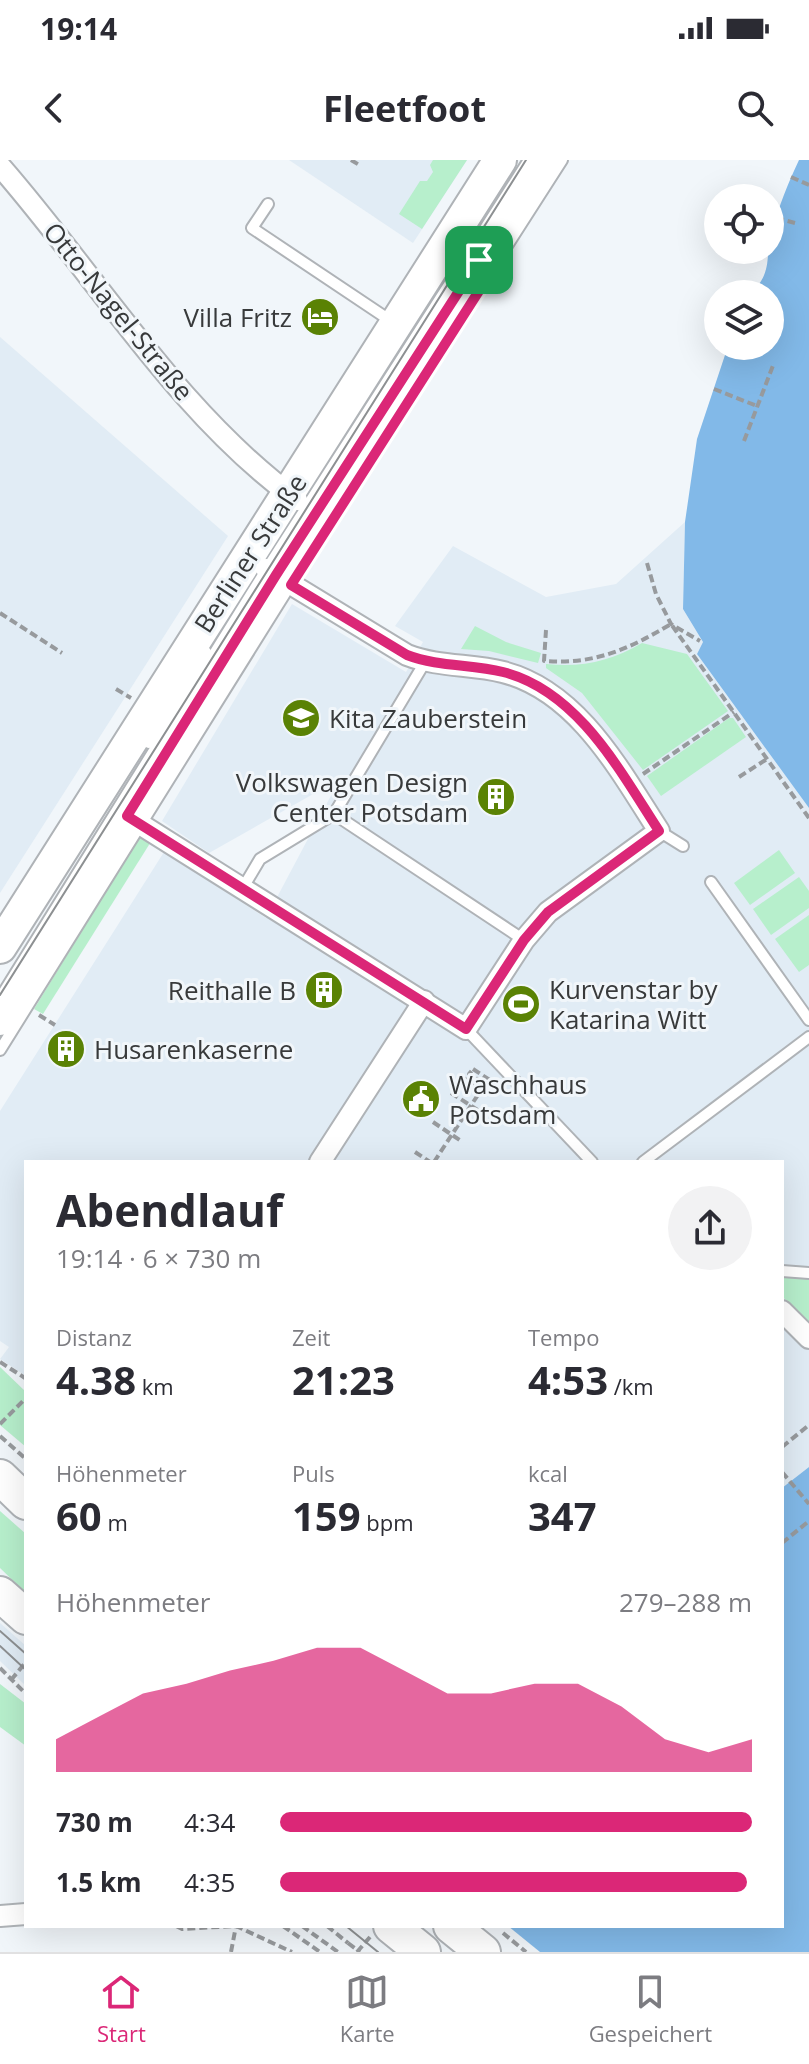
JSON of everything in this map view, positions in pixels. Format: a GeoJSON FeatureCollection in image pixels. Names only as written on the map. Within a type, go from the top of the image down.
{"type":"FeatureCollection","features":[{"type":"Feature","properties":{"kind":"highway"},"geometry":{"type":"LineString","coordinates":[[0,1477],[24,1500]]}},
{"type":"Feature","properties":{"kind":"highway"},"geometry":{"type":"LineString","coordinates":[[0,1594],[24,1615]]}},
{"type":"Feature","properties":{"kind":"highway"},"geometry":{"type":"LineString","coordinates":[[393,1928],[423,1952]]}},
{"type":"Feature","properties":{"kind":"highway"},"geometry":{"type":"LineString","coordinates":[[453,1928],[483,1952]]}},
{"type":"Feature","properties":{"kind":"main road","name":"Berliner Straße"},"geometry":{"type":"LineString","coordinates":[[0,1019],[123,818],[265,571],[288,493],[500,160]]}},
{"type":"Feature","properties":{"kind":"main road","name":"Berliner Straße"},"geometry":{"type":"LineString","coordinates":[[0,947],[42,879],[265,571],[318,510],[447,328],[475,268],[542,160]]}},
{"type":"Feature","properties":{"kind":"street","name":"Otto-Nagel-Straße"},"geometry":{"type":"LineString","coordinates":[[0,166],[168,378],[288,493],[318,510]]}},
{"type":"Feature","properties":{"kind":"street"},"geometry":{"type":"LineString","coordinates":[[123,818],[244,886],[466,1029],[524,940],[548,912],[659,831],[577,717],[537,686],[504,673],[425,662],[377,639],[265,571]]}},
{"type":"Feature","properties":{"kind":"street"},"geometry":{"type":"LineString","coordinates":[[321,1160],[424,1001]]}},
{"type":"Feature","properties":{"kind":"street"},"geometry":{"type":"LineString","coordinates":[[784,1313],[809,1338]]}},
{"type":"Feature","properties":{"kind":"street"},"geometry":{"type":"LineString","coordinates":[[0,1916],[24,1914]]}},
{"type":"Feature","properties":{"kind":"lane"},"geometry":{"type":"LineString","coordinates":[[475,268],[562,160]]}},
{"type":"Feature","properties":{"kind":"lane"},"geometry":{"type":"LineString","coordinates":[[268,204],[252,228],[396,324]]}},
{"type":"Feature","properties":{"kind":"lane"},"geometry":{"type":"LineString","coordinates":[[265,571],[447,328]]}},
{"type":"Feature","properties":{"kind":"lane"},"geometry":{"type":"LineString","coordinates":[[318,510],[335,463],[377,394]]}},
{"type":"Feature","properties":{"kind":"lane"},"geometry":{"type":"LineString","coordinates":[[142,752],[209,647]]}},
{"type":"Feature","properties":{"kind":"lane"},"geometry":{"type":"LineString","coordinates":[[244,886],[260,859],[334,814],[425,662]]}},
{"type":"Feature","properties":{"kind":"lane"},"geometry":{"type":"LineString","coordinates":[[334,814],[524,940]]}},
{"type":"Feature","properties":{"kind":"lane"},"geometry":{"type":"LineString","coordinates":[[42,879],[123,818]]}},
{"type":"Feature","properties":{"kind":"lane"},"geometry":{"type":"LineString","coordinates":[[0,1050],[123,818]]}},
{"type":"Feature","properties":{"kind":"lane"},"geometry":{"type":"LineString","coordinates":[[659,831],[683,846]]}},
{"type":"Feature","properties":{"kind":"lane"},"geometry":{"type":"LineString","coordinates":[[711,882],[809,1020]]}},
{"type":"Feature","properties":{"kind":"lane"},"geometry":{"type":"LineString","coordinates":[[466,1029],[590,1160]]}},
{"type":"Feature","properties":{"kind":"lane"},"geometry":{"type":"LineString","coordinates":[[646,1160],[809,1037]]}},
{"type":"Feature","properties":{"kind":"lane"},"geometry":{"type":"LineString","coordinates":[[784,1271],[809,1273]]}},
{"type":"Feature","properties":{"kind":"path"},"geometry":{"type":"LineString","coordinates":[[351,160],[361,166]]}},
{"type":"Feature","properties":{"kind":"path"},"geometry":{"type":"LineString","coordinates":[[791,177],[809,185]]}},
{"type":"Feature","properties":{"kind":"path"},"geometry":{"type":"LineString","coordinates":[[784,220],[795,223]]}},
{"type":"Feature","properties":{"kind":"path"},"geometry":{"type":"LineString","coordinates":[[744,441],[774,363]]}},
{"type":"Feature","properties":{"kind":"path"},"geometry":{"type":"LineString","coordinates":[[714,389],[757,406]]}},
{"type":"Feature","properties":{"kind":"path"},"geometry":{"type":"LineString","coordinates":[[647,563],[656,594],[671,624],[809,818]]}},
{"type":"Feature","properties":{"kind":"path"},"geometry":{"type":"LineString","coordinates":[[0,613],[62,653]]}},
{"type":"Feature","properties":{"kind":"path"},"geometry":{"type":"LineString","coordinates":[[546,630],[544,661],[565,663],[614,654],[671,624]]}},
{"type":"Feature","properties":{"kind":"path"},"geometry":{"type":"LineString","coordinates":[[671,624],[700,641]]}},
{"type":"Feature","properties":{"kind":"path"},"geometry":{"type":"LineString","coordinates":[[628,785],[734,712]]}},
{"type":"Feature","properties":{"kind":"path"},"geometry":{"type":"LineString","coordinates":[[739,777],[767,759]]}},
{"type":"Feature","properties":{"kind":"path"},"geometry":{"type":"LineString","coordinates":[[433,1160],[485,1084],[469,1074],[473,1069],[498,1085]]}},
{"type":"Feature","properties":{"kind":"path"},"geometry":{"type":"LineString","coordinates":[[462,1077],[491,1096]]}},
{"type":"Feature","properties":{"kind":"path"},"geometry":{"type":"LineString","coordinates":[[451,1093],[481,1112]]}},
{"type":"Feature","properties":{"kind":"path"},"geometry":{"type":"LineString","coordinates":[[433,1122],[461,1141]]}},
{"type":"Feature","properties":{"kind":"path"},"geometry":{"type":"LineString","coordinates":[[415,1152],[429,1160]]}},
{"type":"Feature","properties":{"kind":"path"},"geometry":{"type":"LineString","coordinates":[[0,1362],[24,1377]]}},
{"type":"Feature","properties":{"kind":"path"},"geometry":{"type":"LineString","coordinates":[[0,1424],[24,1400]]}},
{"type":"Feature","properties":{"kind":"path"},"geometry":{"type":"LineString","coordinates":[[784,1445],[809,1425]]}},
{"type":"Feature","properties":{"kind":"path"},"geometry":{"type":"LineString","coordinates":[[0,1436],[24,1457]]}},
{"type":"Feature","properties":{"kind":"path"},"geometry":{"type":"LineString","coordinates":[[784,1474],[809,1504]]}},
{"type":"Feature","properties":{"kind":"path"},"geometry":{"type":"LineString","coordinates":[[784,1541],[809,1521]]}},
{"type":"Feature","properties":{"kind":"path"},"geometry":{"type":"LineString","coordinates":[[11,1680],[24,1664]]}},
{"type":"Feature","properties":{"kind":"path"},"geometry":{"type":"LineString","coordinates":[[0,1668],[24,1692]]}},
{"type":"Feature","properties":{"kind":"path"},"geometry":{"type":"LineString","coordinates":[[180,1928],[200,1928]]}},
{"type":"Feature","properties":{"kind":"path"},"geometry":{"type":"LineString","coordinates":[[231,1952],[236,1928]]}},
{"type":"Feature","properties":{"kind":"path"},"geometry":{"type":"LineString","coordinates":[[240,1928],[292,1952]]}},
{"type":"Feature","properties":{"kind":"path"},"geometry":{"type":"LineString","coordinates":[[286,1928],[320,1952]]}},
{"type":"Feature","properties":{"kind":"path"},"geometry":{"type":"LineString","coordinates":[[305,1928],[338,1952]]}},
{"type":"Feature","properties":{"kind":"path"},"geometry":{"type":"LineString","coordinates":[[329,1928],[360,1952]]}},
{"type":"Feature","properties":{"kind":"path"},"geometry":{"type":"LineString","coordinates":[[496,1928],[526,1952]]}},
{"type":"Feature","properties":{"kind":"path"},"geometry":{"type":"LineString","coordinates":[[309,1952],[312,1946]]}},
{"type":"Feature","properties":{"kind":"shaded area"},"geometry":{"type":"Polygon","coordinates":[[[289,160],[467,160],[413,243],[289,160]]]}},
{"type":"Feature","properties":{"kind":"shaded area"},"geometry":{"type":"Polygon","coordinates":[[[0,337],[228,536],[0,893],[0,337]]]}},
{"type":"Feature","properties":{"kind":"shaded area"},"geometry":{"type":"Polygon","coordinates":[[[685,522],[683,609],[703,642],[697,654],[809,808],[809,1467],[784,1486],[784,1160],[24,1160],[24,1375],[0,1359],[9,1347],[0,1341],[0,1111],[164,852],[266,918],[336,786],[324,778],[315,793],[209,853],[162,821],[292,604],[406,672],[423,642],[395,626],[453,546],[546,597],[616,584],[685,522]]]}},
{"type":"Feature","properties":{"kind":"shaded area"},"geometry":{"type":"Polygon","coordinates":[[[0,1623],[24,1644],[24,1684],[0,1661],[0,1623]]]}},
{"type":"Feature","properties":{"kind":"green space"},"geometry":{"type":"Polygon","coordinates":[[[433,160],[467,160],[422,229],[399,214],[420,181],[427,181],[433,172],[430,165],[433,160]]]}},
{"type":"Feature","properties":{"kind":"green space"},"geometry":{"type":"Polygon","coordinates":[[[475,626],[506,642],[541,653],[538,663],[489,651],[461,649],[475,626]]]}},
{"type":"Feature","properties":{"kind":"green space"},"geometry":{"type":"Polygon","coordinates":[[[642,643],[687,654],[728,711],[643,770],[582,693],[546,668],[546,664],[596,662],[642,643]]]}},
{"type":"Feature","properties":{"kind":"green space"},"geometry":{"type":"Polygon","coordinates":[[[733,718],[746,737],[661,796],[647,776],[733,718]]]}},
{"type":"Feature","properties":{"kind":"green space"},"geometry":{"type":"Polygon","coordinates":[[[141,834],[152,840],[43,1014],[34,1009],[141,834]]]}},
{"type":"Feature","properties":{"kind":"green space"},"geometry":{"type":"Polygon","coordinates":[[[779,850],[795,873],[750,905],[734,883],[779,850]]]}},
{"type":"Feature","properties":{"kind":"green space"},"geometry":{"type":"Polygon","coordinates":[[[799,877],[809,891],[809,908],[771,935],[753,909],[799,877]]]}},
{"type":"Feature","properties":{"kind":"green space"},"geometry":{"type":"Polygon","coordinates":[[[809,915],[809,965],[799,972],[775,939],[809,915]]]}},
{"type":"Feature","properties":{"kind":"green space"},"geometry":{"type":"Polygon","coordinates":[[[784,1277],[809,1279],[809,1324],[784,1298],[784,1277]]]}},
{"type":"Feature","properties":{"kind":"green space"},"geometry":{"type":"Polygon","coordinates":[[[0,1367],[24,1390],[24,1445],[0,1425],[0,1367]]]}},
{"type":"Feature","properties":{"kind":"green space"},"geometry":{"type":"Polygon","coordinates":[[[0,1511],[24,1532],[24,1591],[0,1568],[0,1511]]]}},
{"type":"Feature","properties":{"kind":"green space"},"geometry":{"type":"Polygon","coordinates":[[[0,1684],[24,1702],[24,1745],[0,1727],[0,1684]]]}},
{"type":"Feature","properties":{"kind":"water"},"geometry":{"type":"Polygon","coordinates":[[[799,160],[809,160],[809,808],[697,654],[703,642],[683,609],[685,522],[697,439],[723,360],[784,360],[784,280],[762,280],[767,264],[784,264],[784,195],[799,160]]]}},
{"type":"Feature","properties":{"kind":"water"},"geometry":{"type":"Polygon","coordinates":[[[809,1467],[809,1952],[390,1952],[408,1928],[784,1928],[784,1486],[809,1467]]]}},
{"type":"Feature","properties":{"kind":"pier"},"geometry":{"type":"Polygon","coordinates":[[[404,1928],[510,1928],[540,1952],[386,1952],[404,1928]]]}},
{"type":"Feature","properties":{"kind":"tram line"},"geometry":{"type":"LineString","coordinates":[[0,995],[526,160]]}},
{"type":"Feature","properties":{"kind":"tram line"},"geometry":{"type":"LineString","coordinates":[[0,1631],[24,1652]]}},
{"type":"Feature","properties":{"kind":"tram line"},"geometry":{"type":"LineString","coordinates":[[0,1646],[24,1668]]}},
{"type":"Feature","properties":{"kind":"tram line"},"geometry":{"type":"LineString","coordinates":[[348,1928],[378,1952]]}},
{"type":"Feature","properties":{"kind":"place","name":"Villa Fritz"},"geometry":{"type":"Point","coordinates":[320,317]}},
{"type":"Feature","properties":{"kind":"place","name":"Kita Zauberstein"},"geometry":{"type":"Point","coordinates":[301,718]}},
{"type":"Feature","properties":{"kind":"place","name":"Volkswagen Design Center Potsdam"},"geometry":{"type":"Point","coordinates":[496,797]}},
{"type":"Feature","properties":{"kind":"place","name":"Reithalle B"},"geometry":{"type":"Point","coordinates":[324,990]}},
{"type":"Feature","properties":{"kind":"place","name":"Kurvenstar by Katarina Witt"},"geometry":{"type":"Point","coordinates":[521,1004]}},
{"type":"Feature","properties":{"kind":"place","name":"Husarenkaserne"},"geometry":{"type":"Point","coordinates":[66,1049]}},
{"type":"Feature","properties":{"kind":"place","name":"Waschhaus Potsdam"},"geometry":{"type":"Point","coordinates":[421,1099]}},
{"type":"Feature","properties":{"kind":"route"},"geometry":{"type":"LineString","coordinates":[[479,260],[493,269],[291,585],[407,655],[425,662],[504,673],[550,694],[589,731],[659,831],[548,912],[524,940],[466,1029],[244,886],[127,816],[276,575],[479,260]]}}]}
